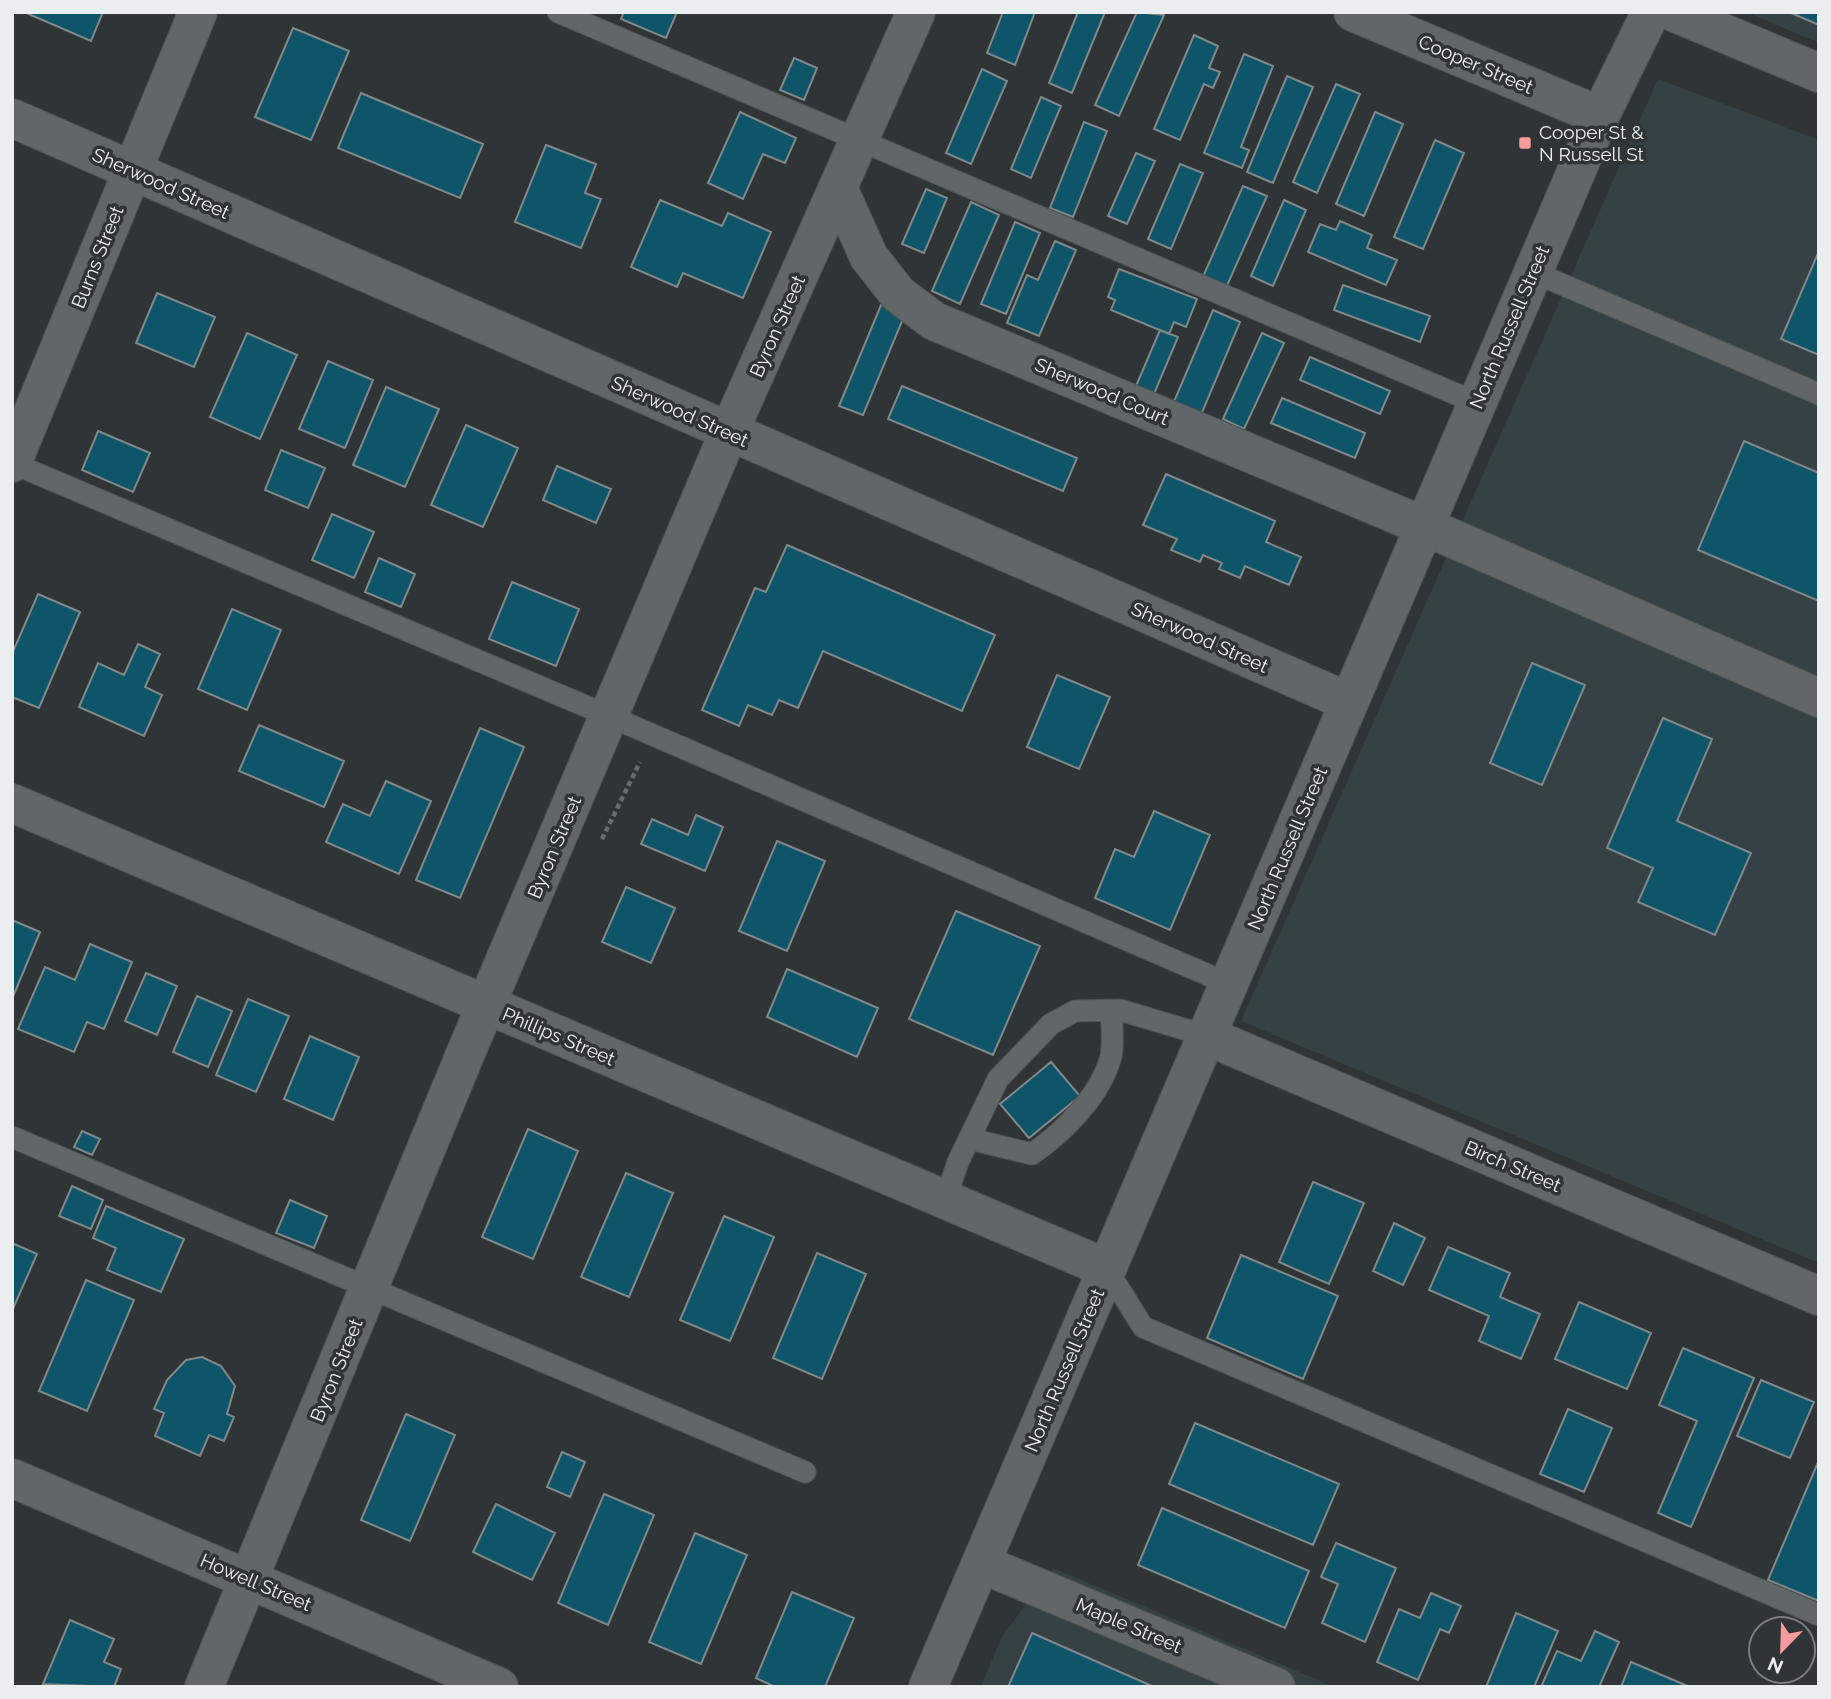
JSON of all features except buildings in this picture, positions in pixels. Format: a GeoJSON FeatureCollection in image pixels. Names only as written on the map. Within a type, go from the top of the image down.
{"type":"FeatureCollection","features":[{"type":"Feature","properties":{"kind":"street","name":"Burns Street"},"geometry":{"type":"LineString","coordinates":[[12,463],[198,12]]}},
{"type":"Feature","properties":{"kind":"street","name":"Byron Street"},"geometry":{"type":"LineString","coordinates":[[204,1687],[487,1005],[729,432],[916,12]]}},
{"type":"Feature","properties":{"kind":"street","name":"Cooper Street"},"geometry":{"type":"LineString","coordinates":[[1353,12],[1600,116]]}},
{"type":"Feature","properties":{"kind":"street","name":"North Russell Street"},"geometry":{"type":"LineString","coordinates":[[928,1687],[1600,116],[1651,12]]}},
{"type":"Feature","properties":{"kind":"street"},"geometry":{"type":"LineString","coordinates":[[1673,12],[1819,73]]}},
{"type":"Feature","properties":{"kind":"street","name":"Sherwood Street"},"geometry":{"type":"LineString","coordinates":[[12,118],[1349,702]]}},
{"type":"Feature","properties":{"kind":"street","name":"Sherwood Court"},"geometry":{"type":"LineString","coordinates":[[838,188],[869,257],[898,294],[934,321],[1424,526]]}},
{"type":"Feature","properties":{"kind":"street"},"geometry":{"type":"LineString","coordinates":[[1424,526],[1819,698]]}},
{"type":"Feature","properties":{"kind":"street","name":"Phillips Street"},"geometry":{"type":"LineString","coordinates":[[12,803],[1106,1268]]}},
{"type":"Feature","properties":{"kind":"street","name":"Birch Street"},"geometry":{"type":"LineString","coordinates":[[1207,1036],[1819,1296]]}},
{"type":"Feature","properties":{"kind":"street","name":"Howell Street"},"geometry":{"type":"LineString","coordinates":[[12,1478],[499,1687]]}},
{"type":"Feature","properties":{"kind":"street","name":"Maple Street"},"geometry":{"type":"LineString","coordinates":[[982,1564],[1276,1687]]}},
{"type":"Feature","properties":{"kind":"lane"},"geometry":{"type":"LineString","coordinates":[[558,12],[1477,403]]}},
{"type":"Feature","properties":{"kind":"lane"},"geometry":{"type":"LineString","coordinates":[[1533,272],[1819,394]]}},
{"type":"Feature","properties":{"kind":"lane"},"geometry":{"type":"LineString","coordinates":[[12,463],[663,739],[1229,984]]}},
{"type":"Feature","properties":{"kind":"lane"},"geometry":{"type":"LineString","coordinates":[[945,1200],[998,1079],[1051,1024],[1075,1011],[1112,1011],[1173,1023],[1207,1036]]}},
{"type":"Feature","properties":{"kind":"lane"},"geometry":{"type":"LineString","coordinates":[[970,1139],[1032,1154],[1055,1139],[1095,1090],[1111,1055],[1112,1011]]}},
{"type":"Feature","properties":{"kind":"lane"},"geometry":{"type":"LineString","coordinates":[[12,1137],[805,1472]]}},
{"type":"Feature","properties":{"kind":"lane"},"geometry":{"type":"LineString","coordinates":[[1106,1268],[1143,1327],[1819,1615]]}},
{"type":"Feature","properties":{"kind":"path"},"geometry":{"type":"LineString","coordinates":[[596,851],[639,764],[663,739]]}},
{"type":"Feature","properties":{"kind":"shaded area"},"geometry":{"type":"Polygon","coordinates":[[[1746,12],[1819,12],[1819,43],[1746,12]]]}},
{"type":"Feature","properties":{"kind":"shaded area"},"geometry":{"type":"Polygon","coordinates":[[[1658,79],[1819,140],[1819,1263],[1241,1021],[1658,79]]]}},
{"type":"Feature","properties":{"kind":"shaded area"},"geometry":{"type":"Polygon","coordinates":[[[1053,1568],[1335,1687],[981,1687],[1001,1638],[1053,1568]]]}},
{"type":"Feature","properties":{"kind":"place","name":"Cooper St & N Russell St"},"geometry":{"type":"Point","coordinates":[1525,143]}}]}
